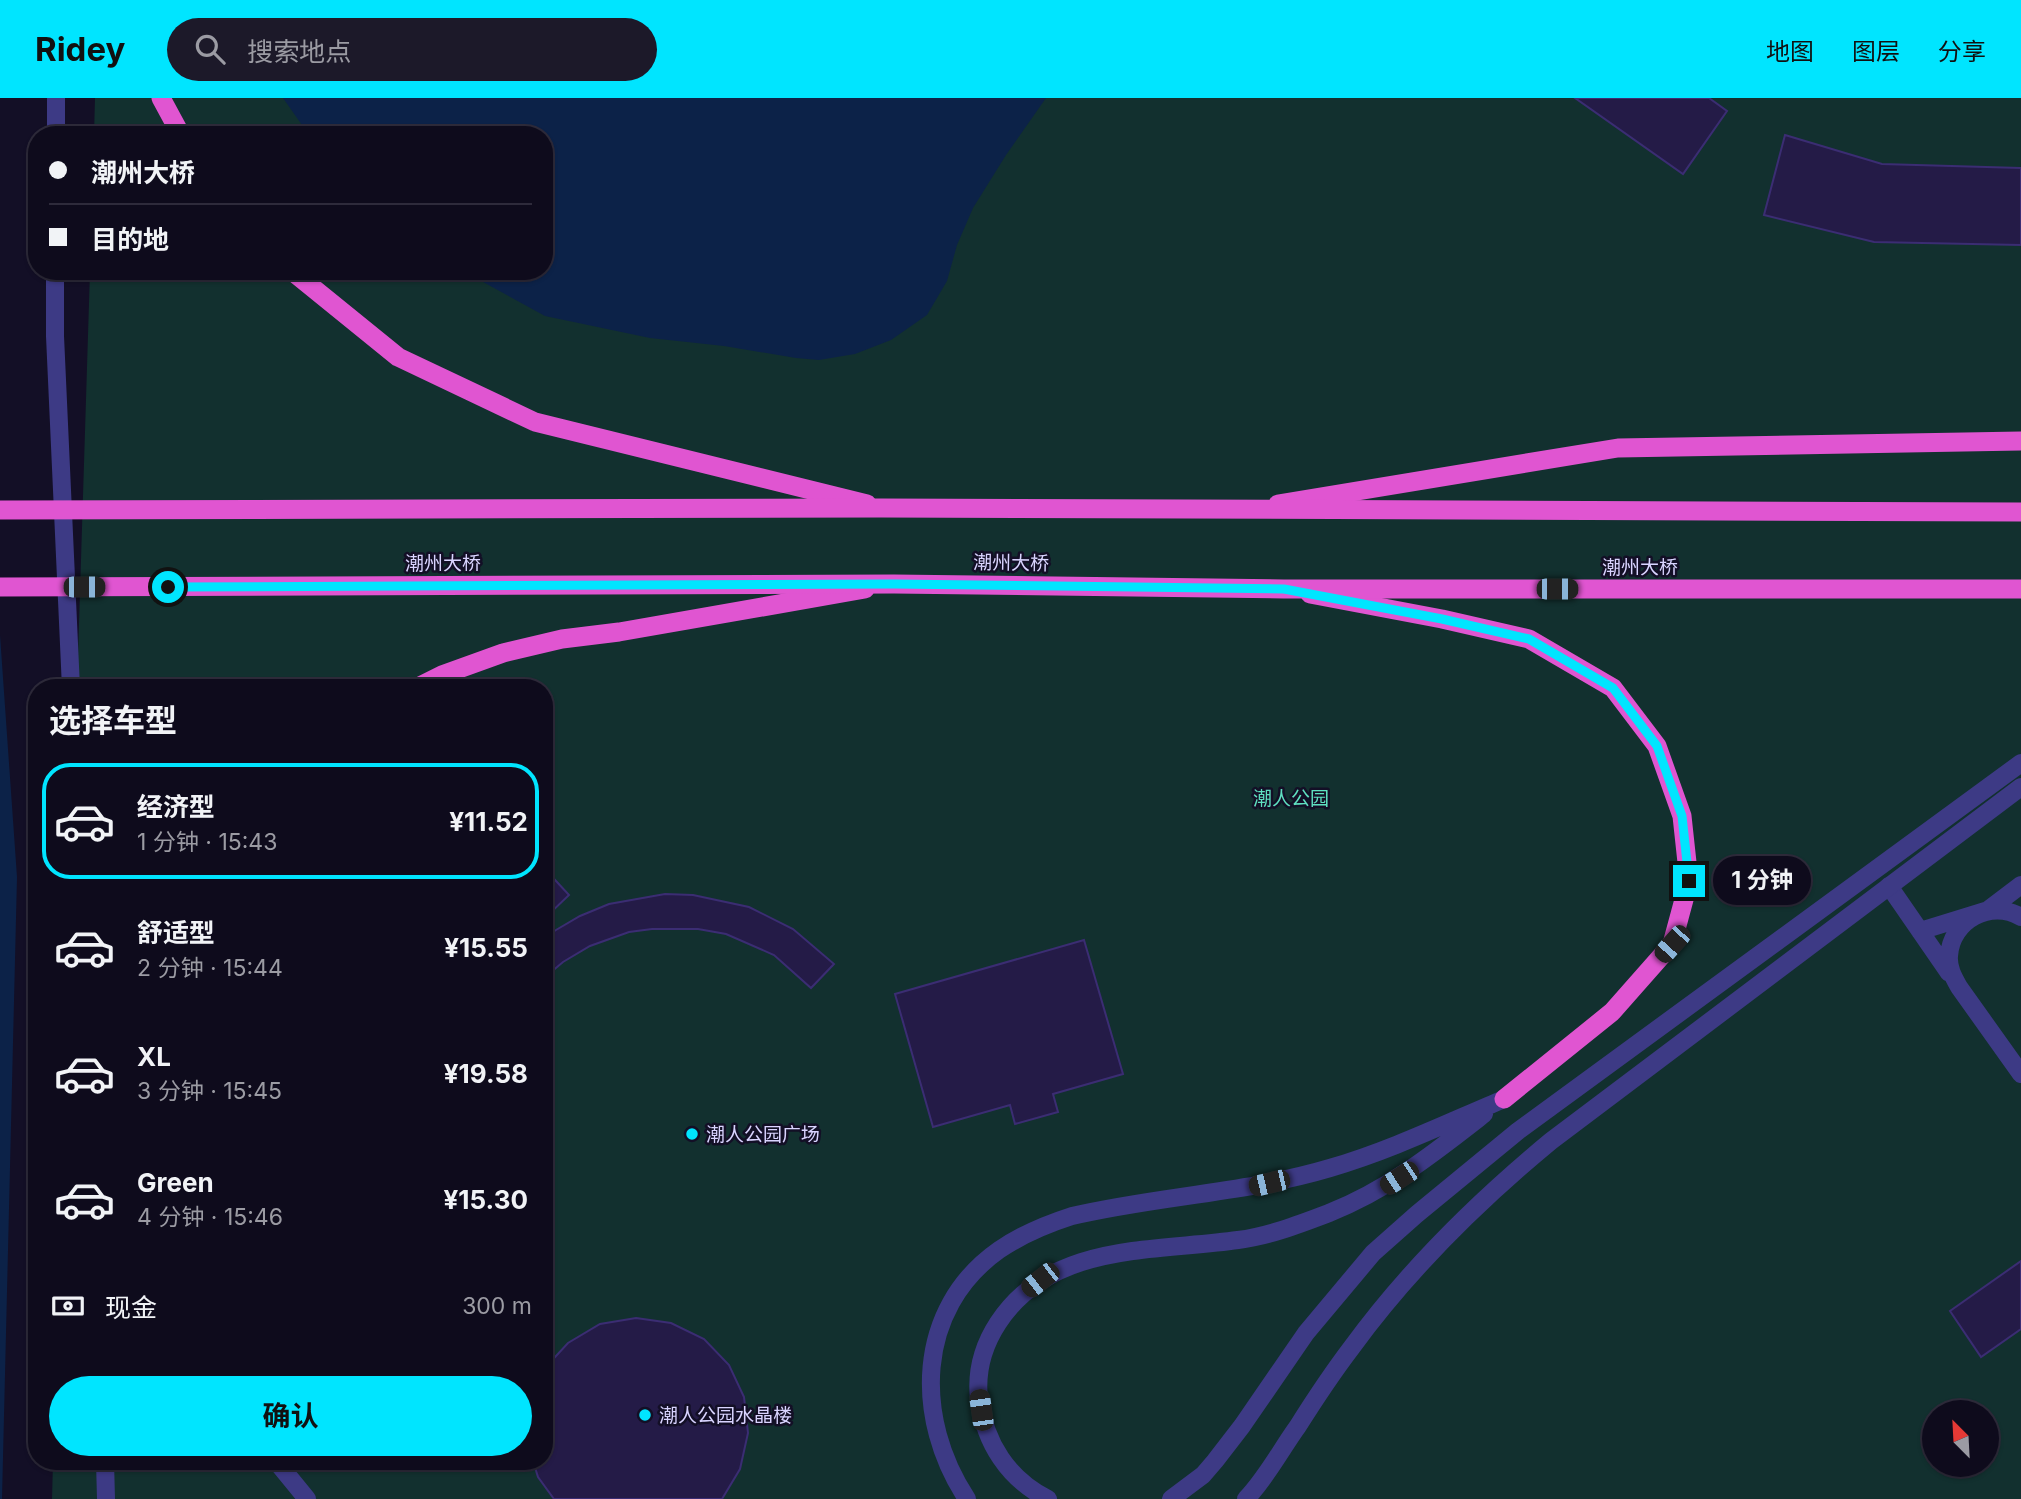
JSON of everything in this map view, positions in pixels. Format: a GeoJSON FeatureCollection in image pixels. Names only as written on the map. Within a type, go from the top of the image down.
{"type":"FeatureCollection","features":[{"type":"Feature","properties":{"kind":"highway"},"geometry":{"type":"LineString","coordinates":[[161,98],[176,126]]}},
{"type":"Feature","properties":{"kind":"highway"},"geometry":{"type":"LineString","coordinates":[[303,280],[398,357],[535,422],[881,508]]}},
{"type":"Feature","properties":{"kind":"highway"},"geometry":{"type":"LineString","coordinates":[[1248,509],[1618,448],[2021,441]]}},
{"type":"Feature","properties":{"kind":"highway"},"geometry":{"type":"LineString","coordinates":[[0,510],[881,508],[2021,512]]}},
{"type":"Feature","properties":{"kind":"highway"},"geometry":{"type":"LineString","coordinates":[[434,679],[503,653],[562,639],[619,632],[894,584]]}},
{"type":"Feature","properties":{"kind":"highway","name":"潮州大桥"},"geometry":{"type":"LineString","coordinates":[[0,587],[894,584],[1284,589],[2021,589]]}},
{"type":"Feature","properties":{"kind":"highway"},"geometry":{"type":"LineString","coordinates":[[1284,589],[1442,619],[1529,639],[1613,688],[1657,746],[1682,816],[1689,881],[1672,944],[1612,1012],[1504,1099]]}},
{"type":"Feature","properties":{"kind":"street"},"geometry":{"type":"LineString","coordinates":[[56,98],[56,126]]}},
{"type":"Feature","properties":{"kind":"street"},"geometry":{"type":"LineString","coordinates":[[55,280],[55,336],[71,679]]}},
{"type":"Feature","properties":{"kind":"street"},"geometry":{"type":"LineString","coordinates":[[1171,1499],[1203,1475],[1242,1426],[1307,1333],[1373,1254],[1417,1213],[1518,1131],[2021,763]]}},
{"type":"Feature","properties":{"kind":"street"},"geometry":{"type":"LineString","coordinates":[[1245,1499],[1264,1480],[1297,1426],[1373,1318],[1451,1230],[1504,1180],[1551,1141],[2021,787]]}},
{"type":"Feature","properties":{"kind":"street"},"geometry":{"type":"LineString","coordinates":[[1959,987],[1951,973],[1949,957],[1952,941],[1960,927],[2021,885]]}},
{"type":"Feature","properties":{"kind":"street"},"geometry":{"type":"LineString","coordinates":[[1889,886],[2021,1074]]}},
{"type":"Feature","properties":{"kind":"street"},"geometry":{"type":"LineString","coordinates":[[1920,931],[1988,910],[2004,910],[2021,917]]}},
{"type":"Feature","properties":{"kind":"street"},"geometry":{"type":"LineString","coordinates":[[967,1499],[941,1450],[932,1419],[930,1376],[935,1341],[947,1310],[970,1278],[999,1250],[1053,1222],[1072,1216],[1248,1188],[1330,1168],[1409,1139],[1504,1099]]}},
{"type":"Feature","properties":{"kind":"street"},"geometry":{"type":"LineString","coordinates":[[1048,1499],[1022,1484],[1010,1472],[1000,1456],[981,1410],[978,1387],[985,1346],[1004,1313],[1018,1297],[1058,1270],[1095,1257],[1241,1240],[1281,1230],[1331,1212],[1386,1186],[1412,1170],[1504,1099]]}},
{"type":"Feature","properties":{"kind":"street"},"geometry":{"type":"LineString","coordinates":[[105,1470],[106,1499]]}},
{"type":"Feature","properties":{"kind":"street"},"geometry":{"type":"LineString","coordinates":[[283,1470],[307,1499]]}},
{"type":"Feature","properties":{"kind":"green space","name":"潮人公园"},"geometry":{"type":"Polygon","coordinates":[[[95,98],[2021,98],[2021,1499],[52,1499],[53,1470],[553,1470],[553,679],[77,679],[90,280],[553,280],[553,126],[94,126],[95,98]]]}},
{"type":"Feature","properties":{"kind":"water"},"geometry":{"type":"Polygon","coordinates":[[[283,98],[1046,98],[973,208],[957,245],[947,281],[927,315],[891,340],[855,354],[819,360],[650,338],[545,316],[479,280],[553,280],[553,126],[303,126],[283,98]]]}},
{"type":"Feature","properties":{"kind":"water"},"geometry":{"type":"Polygon","coordinates":[[[0,635],[17,877],[2,1499],[0,1499],[0,635]]]}},
{"type":"Feature","properties":{"kind":"building"},"geometry":{"type":"Polygon","coordinates":[[[1575,98],[1709,98],[1727,111],[1683,174],[1575,98]]]}},
{"type":"Feature","properties":{"kind":"building"},"geometry":{"type":"Polygon","coordinates":[[[1785,135],[1882,164],[2021,168],[2021,245],[1874,242],[1764,215],[1785,135]]]}},
{"type":"Feature","properties":{"kind":"building"},"geometry":{"type":"Polygon","coordinates":[[[553,878],[569,895],[553,910],[553,878]]]}},
{"type":"Feature","properties":{"kind":"building"},"geometry":{"type":"Polygon","coordinates":[[[665,894],[693,895],[749,907],[793,929],[834,964],[811,988],[774,955],[726,934],[698,929],[652,929],[629,932],[590,946],[553,970],[553,932],[580,916],[609,904],[665,894]]]}},
{"type":"Feature","properties":{"kind":"building"},"geometry":{"type":"Polygon","coordinates":[[[1084,940],[1123,1074],[1053,1094],[1058,1112],[1015,1124],[1010,1105],[933,1127],[895,994],[1084,940]]]}},
{"type":"Feature","properties":{"kind":"building"},"geometry":{"type":"Polygon","coordinates":[[[2021,1261],[2021,1329],[1981,1357],[1950,1311],[2021,1261]]]}},
{"type":"Feature","properties":{"kind":"building","name":"潮人公园水晶楼"},"geometry":{"type":"Polygon","coordinates":[[[636,1318],[671,1323],[704,1339],[729,1365],[744,1397],[748,1433],[740,1469],[722,1499],[554,1499],[538,1477],[536,1470],[553,1470],[553,1359],[568,1343],[600,1324],[636,1318]]]}},
{"type":"Feature","properties":{"kind":"place","name":"潮人公园广场"},"geometry":{"type":"Point","coordinates":[692,1134]}},
{"type":"Feature","properties":{"kind":"place","name":"潮人公园水晶楼"},"geometry":{"type":"Point","coordinates":[645,1415]}},
{"type":"Feature","properties":{"kind":"route"},"geometry":{"type":"LineString","coordinates":[[168,587],[894,584],[1284,589],[1442,619],[1529,639],[1613,688],[1657,746],[1682,816],[1689,881]]}}]}
